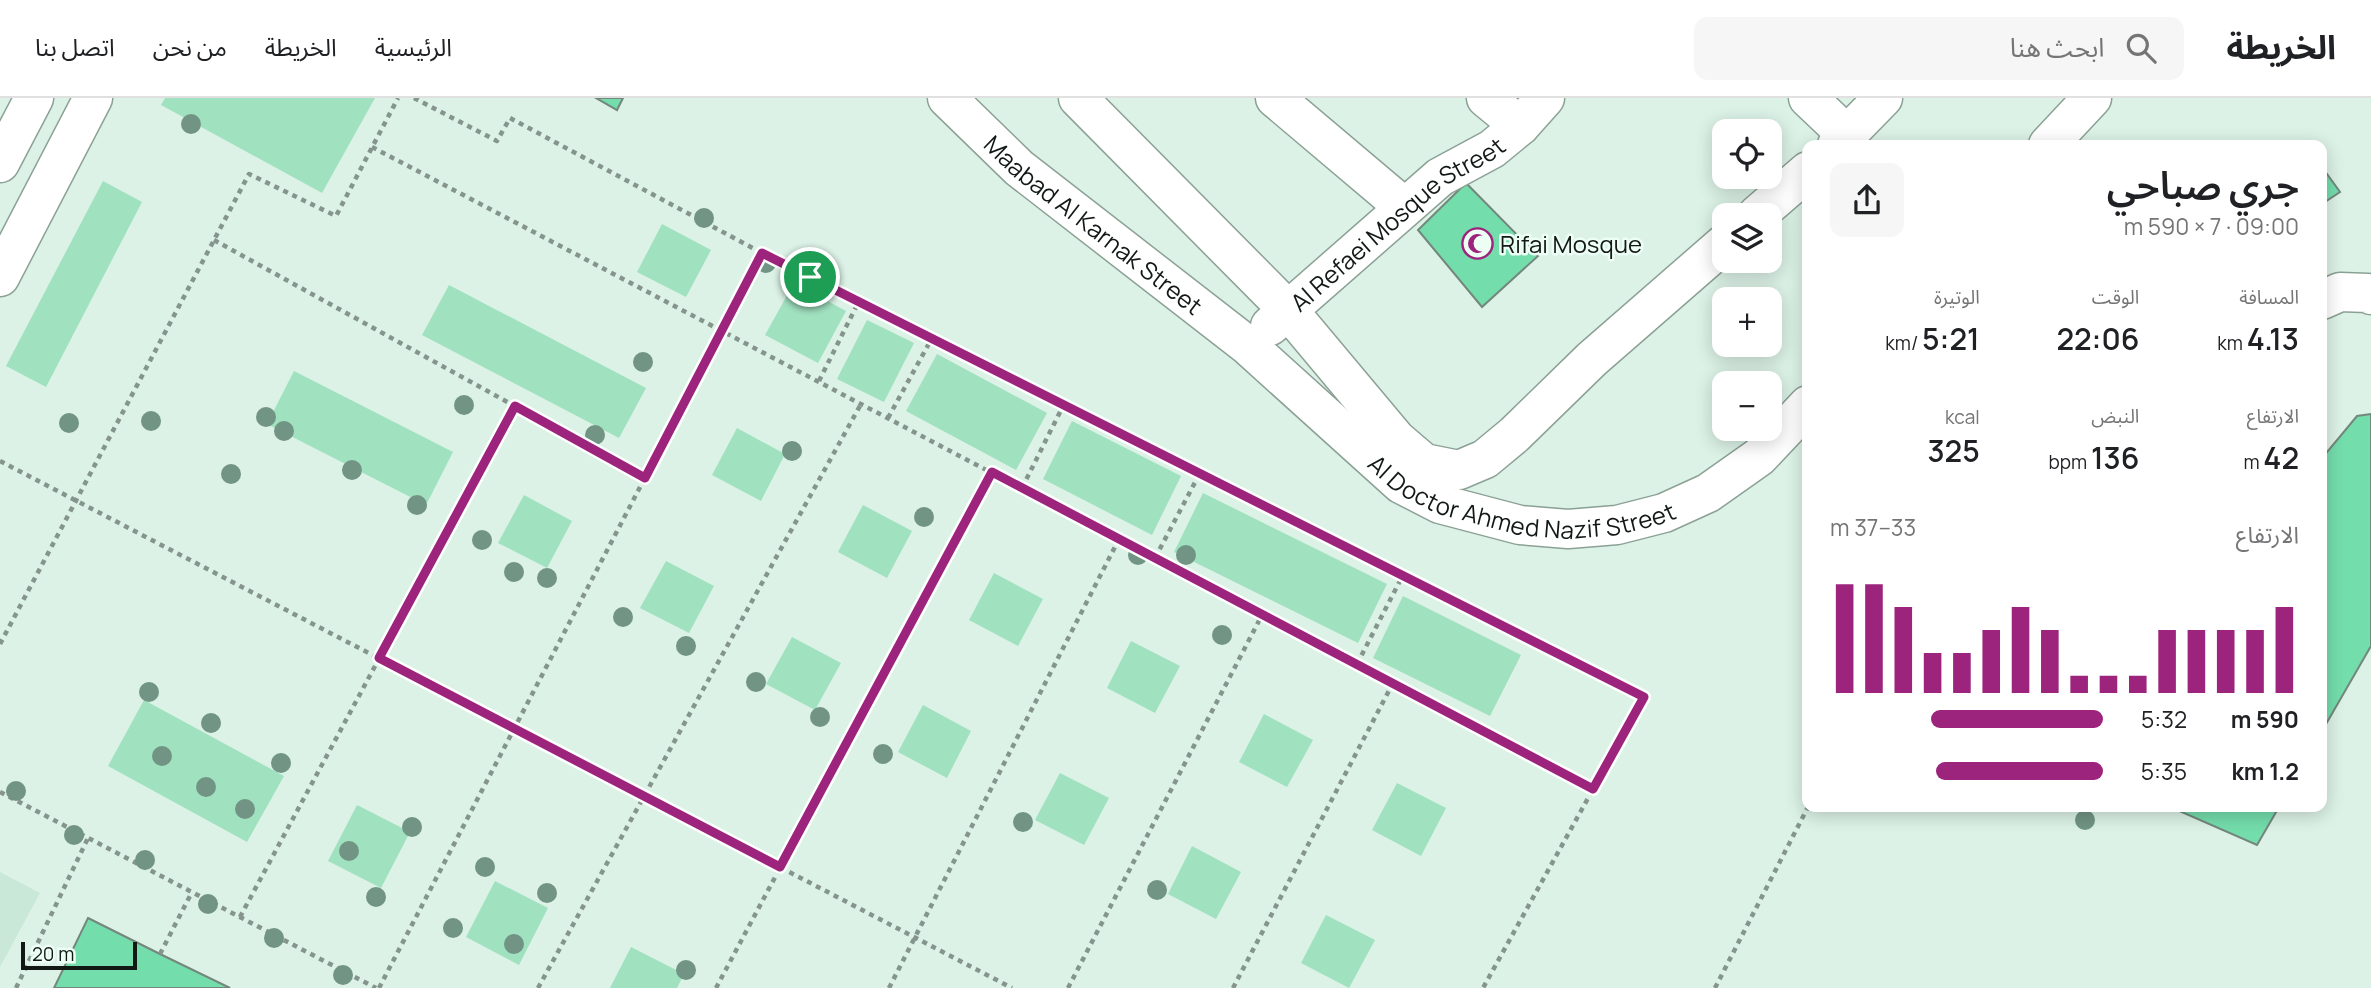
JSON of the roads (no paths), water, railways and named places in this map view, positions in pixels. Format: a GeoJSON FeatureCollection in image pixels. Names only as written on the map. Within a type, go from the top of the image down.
{"type":"FeatureCollection","features":[{"type":"Feature","properties":{"kind":"street"},"geometry":{"type":"LineString","coordinates":[[0,163],[34,98]]}},
{"type":"Feature","properties":{"kind":"street"},"geometry":{"type":"LineString","coordinates":[[0,277],[93,98]]}},
{"type":"Feature","properties":{"kind":"street","name":"Maabad Al Karnak Street"},"geometry":{"type":"LineString","coordinates":[[947,98],[1019,168],[1247,345]]}},
{"type":"Feature","properties":{"kind":"street"},"geometry":{"type":"LineString","coordinates":[[1078,98],[1288,310]]}},
{"type":"Feature","properties":{"kind":"street"},"geometry":{"type":"LineString","coordinates":[[1275,98],[1404,207]]}},
{"type":"Feature","properties":{"kind":"street"},"geometry":{"type":"LineString","coordinates":[[1486,98],[1520,126]]}},
{"type":"Feature","properties":{"kind":"street","name":"Al Refaei Mosque Street"},"geometry":{"type":"LineString","coordinates":[[1247,345],[1440,177],[1492,149],[1520,126],[1545,98]]}},
{"type":"Feature","properties":{"kind":"street"},"geometry":{"type":"LineString","coordinates":[[1808,98],[1843,140],[1883,98]]}},
{"type":"Feature","properties":{"kind":"street"},"geometry":{"type":"LineString","coordinates":[[2053,140],[2092,98]]}},
{"type":"Feature","properties":{"kind":"street"},"geometry":{"type":"LineString","coordinates":[[1771,203],[1802,176]]}},
{"type":"Feature","properties":{"kind":"street","name":"Al Doctor Ahmed Nazif Street"},"geometry":{"type":"LineString","coordinates":[[1288,310],[1396,439],[1424,463],[1459,470],[1485,459],[1514,435],[1592,359],[1712,254]]}},
{"type":"Feature","properties":{"kind":"street"},"geometry":{"type":"LineString","coordinates":[[2327,298],[2340,292],[2371,295]]}},
{"type":"Feature","properties":{"kind":"street","name":"Al Doctor Ahmed Nazif Street"},"geometry":{"type":"LineString","coordinates":[[1247,345],[1401,484],[1440,504],[1520,525],[1568,529],[1617,525],[1664,513],[1708,493],[1801,425]]}},
{"type":"Feature","properties":{"kind":"place","name":"Rifai Mosque"},"geometry":{"type":"Point","coordinates":[1477,243]}}]}
